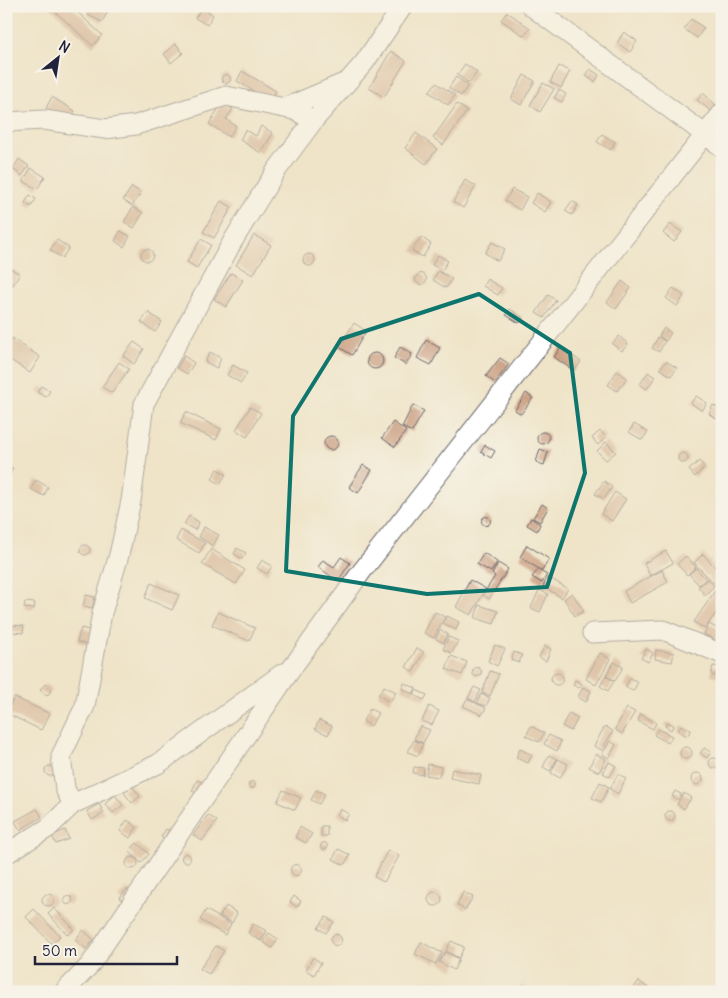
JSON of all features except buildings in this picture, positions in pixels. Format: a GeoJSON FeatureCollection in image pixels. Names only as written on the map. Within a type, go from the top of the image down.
{"type":"FeatureCollection","features":[{"type":"Feature","properties":{"kind":"street"},"geometry":{"type":"LineString","coordinates":[[73,804],[65,789],[62,756],[85,706],[102,613],[119,555],[131,501],[144,404],[234,239],[276,171],[314,120],[364,63],[403,6]]}},
{"type":"Feature","properties":{"kind":"street"},"geometry":{"type":"LineString","coordinates":[[531,6],[722,148]]}},
{"type":"Feature","properties":{"kind":"street"},"geometry":{"type":"LineString","coordinates":[[285,108],[347,81]]}},
{"type":"Feature","properties":{"kind":"street"},"geometry":{"type":"LineString","coordinates":[[6,122],[44,120],[105,129],[136,125],[226,96],[294,110],[314,120]]}},
{"type":"Feature","properties":{"kind":"street"},"geometry":{"type":"LineString","coordinates":[[64,992],[90,965],[294,665],[362,571],[722,113]]}},
{"type":"Feature","properties":{"kind":"street"},"geometry":{"type":"LineString","coordinates":[[592,632],[663,630],[722,654]]}},
{"type":"Feature","properties":{"kind":"street"},"geometry":{"type":"LineString","coordinates":[[6,854],[48,828],[73,804],[158,764],[294,665]]}},
{"type":"Feature","properties":{"kind":"highlighted area"},"geometry":{"type":"Polygon","coordinates":[[[479,294],[570,353],[585,473],[547,587],[427,594],[286,571],[293,416],[341,339],[479,294]]]}}]}
